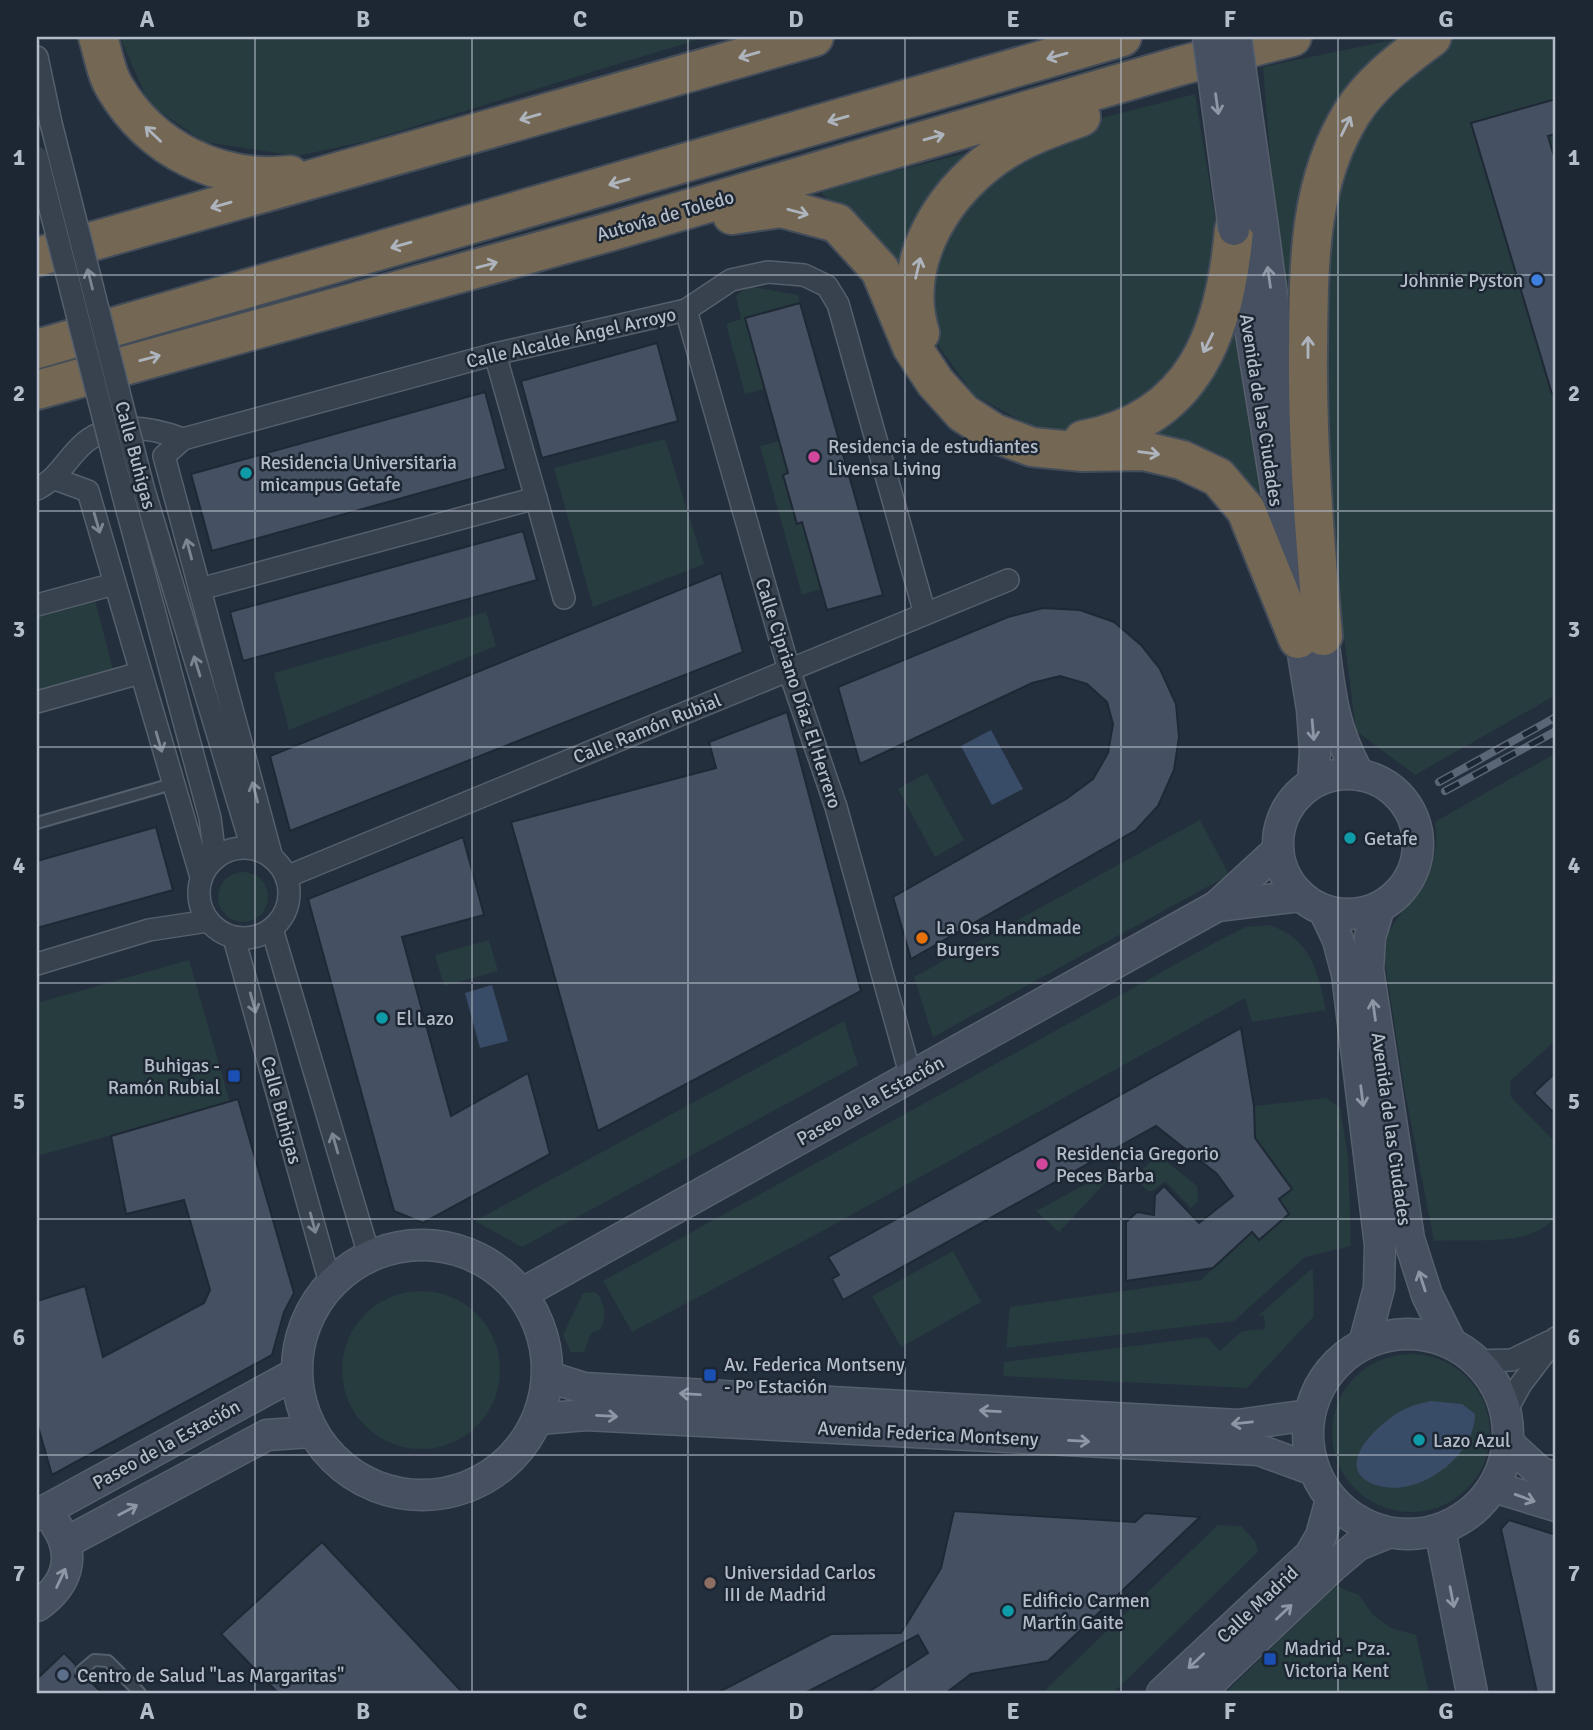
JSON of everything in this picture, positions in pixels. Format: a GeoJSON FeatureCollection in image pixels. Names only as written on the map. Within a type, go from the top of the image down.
{"type":"FeatureCollection","features":[{"type":"Feature","properties":{"kind":"highway"},"geometry":{"type":"LineString","coordinates":[[98,37],[114,88],[154,137],[191,160],[246,175],[284,175],[358,166]]}},
{"type":"Feature","properties":{"kind":"highway"},"geometry":{"type":"LineString","coordinates":[[37,257],[814,37]]}},
{"type":"Feature","properties":{"kind":"highway"},"geometry":{"type":"LineString","coordinates":[[37,349],[1122,37]]}},
{"type":"Feature","properties":{"kind":"highway","name":"Autovía de Toledo"},"geometry":{"type":"LineString","coordinates":[[37,390],[609,232],[1183,65],[1292,37]]}},
{"type":"Feature","properties":{"kind":"highway"},"geometry":{"type":"LineString","coordinates":[[1310,637],[1307,443],[1309,247],[1326,165],[1352,113],[1386,72],[1432,37]]}},
{"type":"Feature","properties":{"kind":"highway"},"geometry":{"type":"LineString","coordinates":[[935,382],[918,326],[915,282],[925,239],[947,201],[975,173],[1007,149],[1056,126],[1117,105],[1183,65]]}},
{"type":"Feature","properties":{"kind":"highway"},"geometry":{"type":"LineString","coordinates":[[609,232],[780,208],[837,222],[880,270],[912,347],[935,382],[963,413],[994,433],[1032,447],[1083,452],[1144,451],[1182,460],[1218,477],[1246,510],[1310,637]]}},
{"type":"Feature","properties":{"kind":"highway"},"geometry":{"type":"LineString","coordinates":[[1032,447],[1099,437],[1148,418],[1182,388],[1210,340],[1248,225]]}},
{"type":"Feature","properties":{"kind":"street","name":"Avenida de las Ciudades"},"geometry":{"type":"LineString","coordinates":[[1208,37],[1248,225],[1310,637],[1315,750],[1312,783]]}},
{"type":"Feature","properties":{"kind":"street","name":"Avenida de las Ciudades"},"geometry":{"type":"LineString","coordinates":[[1236,37],[1248,225]]}},
{"type":"Feature","properties":{"kind":"street","name":"Calle Buhigas"},"geometry":{"type":"LineString","coordinates":[[37,57],[51,123],[144,487],[252,848]]}},
{"type":"Feature","properties":{"kind":"street","name":"Calle Buhigas"},"geometry":{"type":"LineString","coordinates":[[37,157],[123,495],[210,818],[215,858]]}},
{"type":"Feature","properties":{"kind":"street","name":"Calle Alcalde Ángel Arroyo"},"geometry":{"type":"LineString","coordinates":[[183,439],[495,354],[686,310],[732,280],[768,272],[804,275],[827,286],[838,304],[925,614]]}},
{"type":"Feature","properties":{"kind":"street","name":"Calle Cipriano Díaz El Herrero"},"geometry":{"type":"LineString","coordinates":[[686,310],[789,670],[836,807],[911,1077]]}},
{"type":"Feature","properties":{"kind":"street"},"geometry":{"type":"LineString","coordinates":[[495,354],[564,598]]}},
{"type":"Feature","properties":{"kind":"street"},"geometry":{"type":"LineString","coordinates":[[117,428],[158,429],[183,439],[164,456],[272,858],[286,877],[288,903],[281,919],[272,929],[256,937],[234,938],[222,933],[208,921],[172,784],[88,491],[46,484],[81,445],[117,428]]}},
{"type":"Feature","properties":{"kind":"street"},"geometry":{"type":"LineString","coordinates":[[200,589],[536,498]]}},
{"type":"Feature","properties":{"kind":"street","name":"Calle Ramón Rubial"},"geometry":{"type":"LineString","coordinates":[[286,877],[1008,580]]}},
{"type":"Feature","properties":{"kind":"street"},"geometry":{"type":"LineString","coordinates":[[37,605],[114,584]]}},
{"type":"Feature","properties":{"kind":"street","name":"Avenida de las Ciudades"},"geometry":{"type":"LineString","coordinates":[[1310,637],[1344,748],[1359,775]]}},
{"type":"Feature","properties":{"kind":"street"},"geometry":{"type":"LineString","coordinates":[[37,702],[140,673]]}},
{"type":"Feature","properties":{"kind":"street"},"geometry":{"type":"LineString","coordinates":[[1335,775],[1359,775],[1380,781],[1398,794],[1411,813],[1418,834],[1418,856],[1410,877],[1397,895],[1379,908],[1361,913],[1312,903],[1285,875],[1278,850],[1279,830],[1286,812],[1297,796],[1312,783],[1335,775]]}},
{"type":"Feature","properties":{"kind":"street"},"geometry":{"type":"LineString","coordinates":[[160,928],[200,888],[215,858],[234,848],[252,848],[272,858]]}},
{"type":"Feature","properties":{"kind":"street","name":"Paseo de la Estación"},"geometry":{"type":"LineString","coordinates":[[523,1293],[1217,906],[1278,850]]}},
{"type":"Feature","properties":{"kind":"street","name":"Avenida de las Ciudades"},"geometry":{"type":"LineString","coordinates":[[1312,903],[1338,940],[1347,974],[1380,1245],[1379,1287],[1364,1344]]}},
{"type":"Feature","properties":{"kind":"street","name":"Paseo de la Estación"},"geometry":{"type":"LineString","coordinates":[[1217,906],[1312,903]]}},
{"type":"Feature","properties":{"kind":"street","name":"Avenida de las Ciudades"},"geometry":{"type":"LineString","coordinates":[[1379,908],[1370,937],[1368,969],[1409,1239],[1427,1295],[1451,1343]]}},
{"type":"Feature","properties":{"kind":"street"},"geometry":{"type":"LineString","coordinates":[[37,964],[160,928],[208,921]]}},
{"type":"Feature","properties":{"kind":"street"},"geometry":{"type":"LineString","coordinates":[[272,929],[369,1255]]}},
{"type":"Feature","properties":{"kind":"street","name":"Calle Buhigas"},"geometry":{"type":"LineString","coordinates":[[234,938],[330,1283]]}},
{"type":"Feature","properties":{"kind":"street"},"geometry":{"type":"LineString","coordinates":[[410,1244],[452,1247],[491,1264],[523,1293],[543,1333],[549,1377],[539,1419],[514,1458],[475,1486],[430,1497],[383,1491],[342,1468],[312,1432],[295,1374],[303,1325],[330,1283],[369,1255],[410,1244]]}},
{"type":"Feature","properties":{"kind":"street"},"geometry":{"type":"LineString","coordinates":[[1392,1335],[1422,1335],[1451,1343],[1476,1361],[1495,1383],[1506,1410],[1508,1443],[1504,1466],[1494,1487],[1470,1514],[1440,1530],[1414,1535],[1388,1533],[1359,1522],[1331,1500],[1314,1470],[1308,1443],[1309,1415],[1326,1378],[1339,1362],[1364,1344],[1392,1335]]}},
{"type":"Feature","properties":{"kind":"street"},"geometry":{"type":"LineString","coordinates":[[1476,1361],[1511,1360],[1555,1339]]}},
{"type":"Feature","properties":{"kind":"street"},"geometry":{"type":"LineString","coordinates":[[1506,1410],[1521,1384],[1555,1339]]}},
{"type":"Feature","properties":{"kind":"street","name":"Paseo de la Estación"},"geometry":{"type":"LineString","coordinates":[[37,1515],[295,1374]]}},
{"type":"Feature","properties":{"kind":"street","name":"Avenida Federica Montseny"},"geometry":{"type":"LineString","coordinates":[[549,1377],[584,1388],[1238,1425],[1309,1415]]}},
{"type":"Feature","properties":{"kind":"street","name":"Avenida Federica Montseny"},"geometry":{"type":"LineString","coordinates":[[539,1419],[599,1416],[1259,1450],[1314,1470]]}},
{"type":"Feature","properties":{"kind":"street","name":"Paseo de la Estación"},"geometry":{"type":"LineString","coordinates":[[37,1515],[55,1525],[68,1542],[267,1435],[312,1432]]}},
{"type":"Feature","properties":{"kind":"street"},"geometry":{"type":"LineString","coordinates":[[1508,1443],[1542,1474],[1556,1476]]}},
{"type":"Feature","properties":{"kind":"street"},"geometry":{"type":"LineString","coordinates":[[1494,1487],[1556,1506]]}},
{"type":"Feature","properties":{"kind":"street","name":"Calle Madrid"},"geometry":{"type":"LineString","coordinates":[[1162,1693],[1310,1555],[1321,1536],[1331,1500]]}},
{"type":"Feature","properties":{"kind":"street"},"geometry":{"type":"LineString","coordinates":[[1440,1530],[1472,1693]]}},
{"type":"Feature","properties":{"kind":"street","name":"Calle Madrid"},"geometry":{"type":"LineString","coordinates":[[1199,1693],[1332,1567],[1358,1545],[1388,1533]]}},
{"type":"Feature","properties":{"kind":"street"},"geometry":{"type":"LineString","coordinates":[[37,1606],[50,1597],[61,1581],[67,1564],[68,1542]]}},
{"type":"Feature","properties":{"kind":"lane"},"geometry":{"type":"LineString","coordinates":[[37,823],[172,784]]}},
{"type":"Feature","properties":{"kind":"lane"},"geometry":{"type":"LineString","coordinates":[[81,1671],[94,1660],[108,1661],[140,1693]]}},
{"type":"Feature","properties":{"kind":"green space"},"geometry":{"type":"Polygon","coordinates":[[[120,37],[706,37],[367,141],[297,156],[204,142],[149,104],[120,37]]]}},
{"type":"Feature","properties":{"kind":"green space"},"geometry":{"type":"Polygon","coordinates":[[[1407,37],[1556,37],[1556,695],[1415,775],[1356,731],[1333,550],[1279,270],[1263,67],[1407,37]]]}},
{"type":"Feature","properties":{"kind":"green space"},"geometry":{"type":"Polygon","coordinates":[[[1195,94],[1263,510],[1201,448],[1038,430],[974,395],[940,348],[882,246],[819,191],[1195,94]]]}},
{"type":"Feature","properties":{"kind":"green space"},"geometry":{"type":"Polygon","coordinates":[[[748,286],[798,295],[800,303],[745,319],[764,389],[745,394],[726,324],[741,319],[736,296],[748,286]]]}},
{"type":"Feature","properties":{"kind":"green space"},"geometry":{"type":"Polygon","coordinates":[[[665,439],[704,564],[593,607],[554,468],[665,439]]]}},
{"type":"Feature","properties":{"kind":"green space"},"geometry":{"type":"Polygon","coordinates":[[[779,441],[788,473],[783,475],[796,524],[803,522],[821,589],[802,595],[760,446],[779,441]]]}},
{"type":"Feature","properties":{"kind":"green space"},"geometry":{"type":"Polygon","coordinates":[[[94,596],[113,670],[37,692],[37,612],[94,596]]]}},
{"type":"Feature","properties":{"kind":"green space"},"geometry":{"type":"Polygon","coordinates":[[[486,612],[496,646],[289,730],[274,673],[486,612]]]}},
{"type":"Feature","properties":{"kind":"green space"},"geometry":{"type":"Polygon","coordinates":[[[1556,753],[1556,1040],[1510,1081],[1511,1097],[1556,1143],[1556,1216],[1545,1226],[1516,1238],[1434,1241],[1405,1092],[1383,950],[1385,939],[1429,872],[1436,841],[1435,822],[1556,753]]]}},
{"type":"Feature","properties":{"kind":"green space"},"geometry":{"type":"Polygon","coordinates":[[[927,773],[964,840],[935,857],[898,789],[927,773]]]}},
{"type":"Feature","properties":{"kind":"green space"},"geometry":{"type":"Polygon","coordinates":[[[1200,820],[1229,875],[933,1037],[914,977],[1200,820]]]}},
{"type":"Feature","properties":{"kind":"green space"},"geometry":{"type":"Polygon","coordinates":[[[243,872],[260,880],[268,897],[260,914],[243,922],[226,914],[218,897],[226,880],[243,872]]]}},
{"type":"Feature","properties":{"kind":"green space"},"geometry":{"type":"Polygon","coordinates":[[[1268,925],[1294,938],[1310,957],[1326,1010],[1252,1022],[1245,998],[815,1235],[632,1332],[603,1281],[1216,942],[1246,927],[1268,925]]]}},
{"type":"Feature","properties":{"kind":"green space"},"geometry":{"type":"Polygon","coordinates":[[[489,940],[498,971],[444,986],[435,955],[489,940]]]}},
{"type":"Feature","properties":{"kind":"green space"},"geometry":{"type":"Polygon","coordinates":[[[189,960],[230,1102],[37,1156],[37,1003],[189,960]]]}},
{"type":"Feature","properties":{"kind":"green space"},"geometry":{"type":"Polygon","coordinates":[[[844,1021],[858,1065],[522,1247],[475,1221],[844,1021]]]}},
{"type":"Feature","properties":{"kind":"green space"},"geometry":{"type":"Polygon","coordinates":[[[1327,1098],[1340,1108],[1348,1157],[1351,1246],[1305,1257],[1234,1321],[1006,1348],[1010,1307],[1201,1280],[1252,1232],[1259,1239],[1289,1214],[1279,1199],[1255,1138],[1254,1106],[1327,1098]]]}},
{"type":"Feature","properties":{"kind":"green space"},"geometry":{"type":"Polygon","coordinates":[[[1158,1155],[1197,1186],[1198,1201],[1191,1208],[1165,1181],[1153,1191],[1148,1191],[1134,1178],[1158,1155]]]}},
{"type":"Feature","properties":{"kind":"green space"},"geometry":{"type":"Polygon","coordinates":[[[1123,1164],[1059,1232],[1036,1211],[1123,1164]]]}},
{"type":"Feature","properties":{"kind":"green space"},"geometry":{"type":"Polygon","coordinates":[[[953,1251],[981,1302],[901,1347],[872,1296],[953,1251]]]}},
{"type":"Feature","properties":{"kind":"green space"},"geometry":{"type":"Polygon","coordinates":[[[1313,1270],[1314,1316],[1247,1388],[1003,1376],[1004,1362],[1207,1337],[1220,1351],[1242,1331],[1265,1329],[1264,1315],[1258,1316],[1313,1270]]]}},
{"type":"Feature","properties":{"kind":"green space"},"geometry":{"type":"Polygon","coordinates":[[[421,1291],[451,1297],[477,1314],[494,1340],[500,1370],[494,1400],[477,1426],[451,1443],[421,1449],[391,1443],[365,1426],[348,1400],[342,1370],[348,1340],[365,1314],[391,1297],[421,1291]]]}},
{"type":"Feature","properties":{"kind":"green space"},"geometry":{"type":"Polygon","coordinates":[[[583,1293],[598,1294],[604,1307],[601,1329],[591,1333],[584,1352],[571,1352],[563,1335],[583,1293]]]}},
{"type":"Feature","properties":{"kind":"green space"},"geometry":{"type":"Polygon","coordinates":[[[1411,1354],[1441,1360],[1467,1377],[1484,1403],[1490,1433],[1484,1463],[1467,1489],[1441,1506],[1411,1512],[1381,1506],[1355,1489],[1338,1463],[1332,1433],[1338,1403],[1355,1377],[1381,1360],[1411,1354]]]}},
{"type":"Feature","properties":{"kind":"green space"},"geometry":{"type":"Polygon","coordinates":[[[1218,1525],[1241,1526],[1255,1541],[1258,1552],[1113,1693],[1042,1693],[1218,1525]]]}},
{"type":"Feature","properties":{"kind":"green space"},"geometry":{"type":"Polygon","coordinates":[[[1336,1586],[1359,1595],[1373,1615],[1391,1628],[1416,1635],[1429,1693],[1225,1693],[1336,1586]]]}},
{"type":"Feature","properties":{"kind":"water"},"geometry":{"type":"Polygon","coordinates":[[[991,730],[1023,789],[992,805],[961,746],[991,730]]]}},
{"type":"Feature","properties":{"kind":"water"},"geometry":{"type":"Polygon","coordinates":[[[492,985],[508,1041],[480,1048],[465,993],[492,985]]]}},
{"type":"Feature","properties":{"kind":"water"},"geometry":{"type":"Polygon","coordinates":[[[1431,1401],[1462,1404],[1475,1414],[1465,1446],[1454,1460],[1424,1481],[1407,1486],[1389,1488],[1373,1484],[1361,1476],[1357,1466],[1358,1455],[1374,1432],[1405,1409],[1431,1401]]]}},
{"type":"Feature","properties":{"kind":"building","name":"Johnnie Pyston"},"geometry":{"type":"Polygon","coordinates":[[[1556,99],[1556,134],[1548,136],[1556,163],[1556,393],[1552,394],[1471,123],[1556,99]]]}},
{"type":"Feature","properties":{"kind":"building","name":"Residencia de estudiantes Livensa Living"},"geometry":{"type":"Polygon","coordinates":[[[800,303],[883,595],[827,610],[802,522],[797,524],[783,475],[788,473],[745,318],[800,303]]]}},
{"type":"Feature","properties":{"kind":"building"},"geometry":{"type":"Polygon","coordinates":[[[657,343],[678,421],[542,458],[521,381],[657,343]]]}},
{"type":"Feature","properties":{"kind":"building","name":"Residencia Universitaria micampus Getafe"},"geometry":{"type":"Polygon","coordinates":[[[485,392],[506,469],[212,551],[191,474],[485,392]]]}},
{"type":"Feature","properties":{"kind":"building"},"geometry":{"type":"Polygon","coordinates":[[[523,531],[537,580],[243,661],[230,612],[523,531]]]}},
{"type":"Feature","properties":{"kind":"building"},"geometry":{"type":"Polygon","coordinates":[[[721,573],[743,652],[290,831],[270,756],[721,573]]]}},
{"type":"Feature","properties":{"kind":"building"},"geometry":{"type":"Polygon","coordinates":[[[1043,608],[1080,610],[1114,622],[1141,645],[1160,669],[1176,704],[1179,737],[1174,770],[1158,806],[1136,830],[911,959],[893,897],[1066,799],[1093,779],[1108,753],[1113,724],[1107,702],[1087,684],[1060,676],[1032,683],[860,764],[838,687],[1008,617],[1043,608]]]}},
{"type":"Feature","properties":{"kind":"building"},"geometry":{"type":"Polygon","coordinates":[[[787,712],[861,991],[598,1131],[511,822],[716,768],[709,742],[787,712]]]}},
{"type":"Feature","properties":{"kind":"building"},"geometry":{"type":"Polygon","coordinates":[[[156,827],[173,890],[37,928],[37,861],[156,827]]]}},
{"type":"Feature","properties":{"kind":"building","name":"El Lazo"},"geometry":{"type":"Polygon","coordinates":[[[463,837],[484,915],[402,937],[451,1116],[528,1073],[550,1154],[423,1223],[394,1211],[308,899],[463,837]]]}},
{"type":"Feature","properties":{"kind":"building","name":"Residencia Gregorio Peces Barba"},"geometry":{"type":"Polygon","coordinates":[[[1241,1028],[1254,1106],[1255,1138],[1292,1189],[1279,1199],[1289,1214],[1259,1240],[1252,1232],[1213,1268],[1126,1281],[1126,1222],[1137,1212],[1154,1215],[1155,1195],[1164,1186],[1199,1223],[1233,1196],[1217,1174],[1156,1126],[843,1300],[832,1279],[839,1275],[828,1257],[1241,1028]]]}},
{"type":"Feature","properties":{"kind":"building"},"geometry":{"type":"Polygon","coordinates":[[[1556,1072],[1556,1115],[1534,1093],[1556,1072]]]}},
{"type":"Feature","properties":{"kind":"building"},"geometry":{"type":"Polygon","coordinates":[[[238,1099],[294,1293],[284,1312],[272,1355],[52,1475],[37,1423],[37,1301],[85,1286],[103,1357],[204,1303],[210,1290],[184,1200],[126,1214],[111,1136],[238,1099]]]}},
{"type":"Feature","properties":{"kind":"building","name":"Edificio Carmen Martín Gaite"},"geometry":{"type":"Polygon","coordinates":[[[954,1511],[1135,1522],[1145,1513],[1200,1517],[1048,1661],[971,1674],[946,1693],[867,1693],[928,1653],[918,1635],[805,1693],[717,1693],[831,1634],[901,1633],[941,1568],[954,1511]]]}},
{"type":"Feature","properties":{"kind":"building"},"geometry":{"type":"Polygon","coordinates":[[[1509,1520],[1556,1535],[1556,1693],[1537,1693],[1501,1529],[1509,1520]]]}},
{"type":"Feature","properties":{"kind":"building"},"geometry":{"type":"Polygon","coordinates":[[[322,1542],[463,1693],[278,1693],[221,1634],[322,1542]]]}},
{"type":"Feature","properties":{"kind":"building","name":"Centro de Salud \"Las Margaritas\""},"geometry":{"type":"Polygon","coordinates":[[[64,1653],[76,1665],[75,1677],[86,1677],[102,1693],[37,1693],[37,1679],[64,1653]]]}},
{"type":"Feature","properties":{"kind":"railway"},"geometry":{"type":"LineString","coordinates":[[1439,782],[1556,717]]}},
{"type":"Feature","properties":{"kind":"railway"},"geometry":{"type":"LineString","coordinates":[[1445,791],[1556,731]]}},
{"type":"Feature","properties":{"kind":"place","name":"Johnnie Pyston"},"geometry":{"type":"Point","coordinates":[1537,280]}},
{"type":"Feature","properties":{"kind":"place","name":"Residencia de estudiantes Livensa Living"},"geometry":{"type":"Point","coordinates":[814,457]}},
{"type":"Feature","properties":{"kind":"place","name":"Residencia Universitaria micampus Getafe"},"geometry":{"type":"Point","coordinates":[246,473]}},
{"type":"Feature","properties":{"kind":"place","name":"Getafe"},"geometry":{"type":"Point","coordinates":[1350,838]}},
{"type":"Feature","properties":{"kind":"place","name":"La Osa Handmade Burgers"},"geometry":{"type":"Point","coordinates":[922,938]}},
{"type":"Feature","properties":{"kind":"place","name":"El Lazo"},"geometry":{"type":"Point","coordinates":[382,1018]}},
{"type":"Feature","properties":{"kind":"place","name":"Buhigas - Ramón Rubial"},"geometry":{"type":"Point","coordinates":[234,1076]}},
{"type":"Feature","properties":{"kind":"place","name":"Residencia Gregorio Peces Barba"},"geometry":{"type":"Point","coordinates":[1042,1164]}},
{"type":"Feature","properties":{"kind":"place","name":"Av. Federica Montseny - Pº Estación"},"geometry":{"type":"Point","coordinates":[710,1375]}},
{"type":"Feature","properties":{"kind":"place","name":"Lazo Azul"},"geometry":{"type":"Point","coordinates":[1419,1440]}},
{"type":"Feature","properties":{"kind":"place","name":"Universidad Carlos III de Madrid"},"geometry":{"type":"Point","coordinates":[710,1583]}},
{"type":"Feature","properties":{"kind":"place","name":"Edificio Carmen Martín Gaite"},"geometry":{"type":"Point","coordinates":[1008,1611]}},
{"type":"Feature","properties":{"kind":"place","name":"Madrid - Pza. Victoria Kent"},"geometry":{"type":"Point","coordinates":[1270,1659]}},
{"type":"Feature","properties":{"kind":"place","name":"Centro de Salud \"Las Margaritas\""},"geometry":{"type":"Point","coordinates":[63,1675]}}]}
